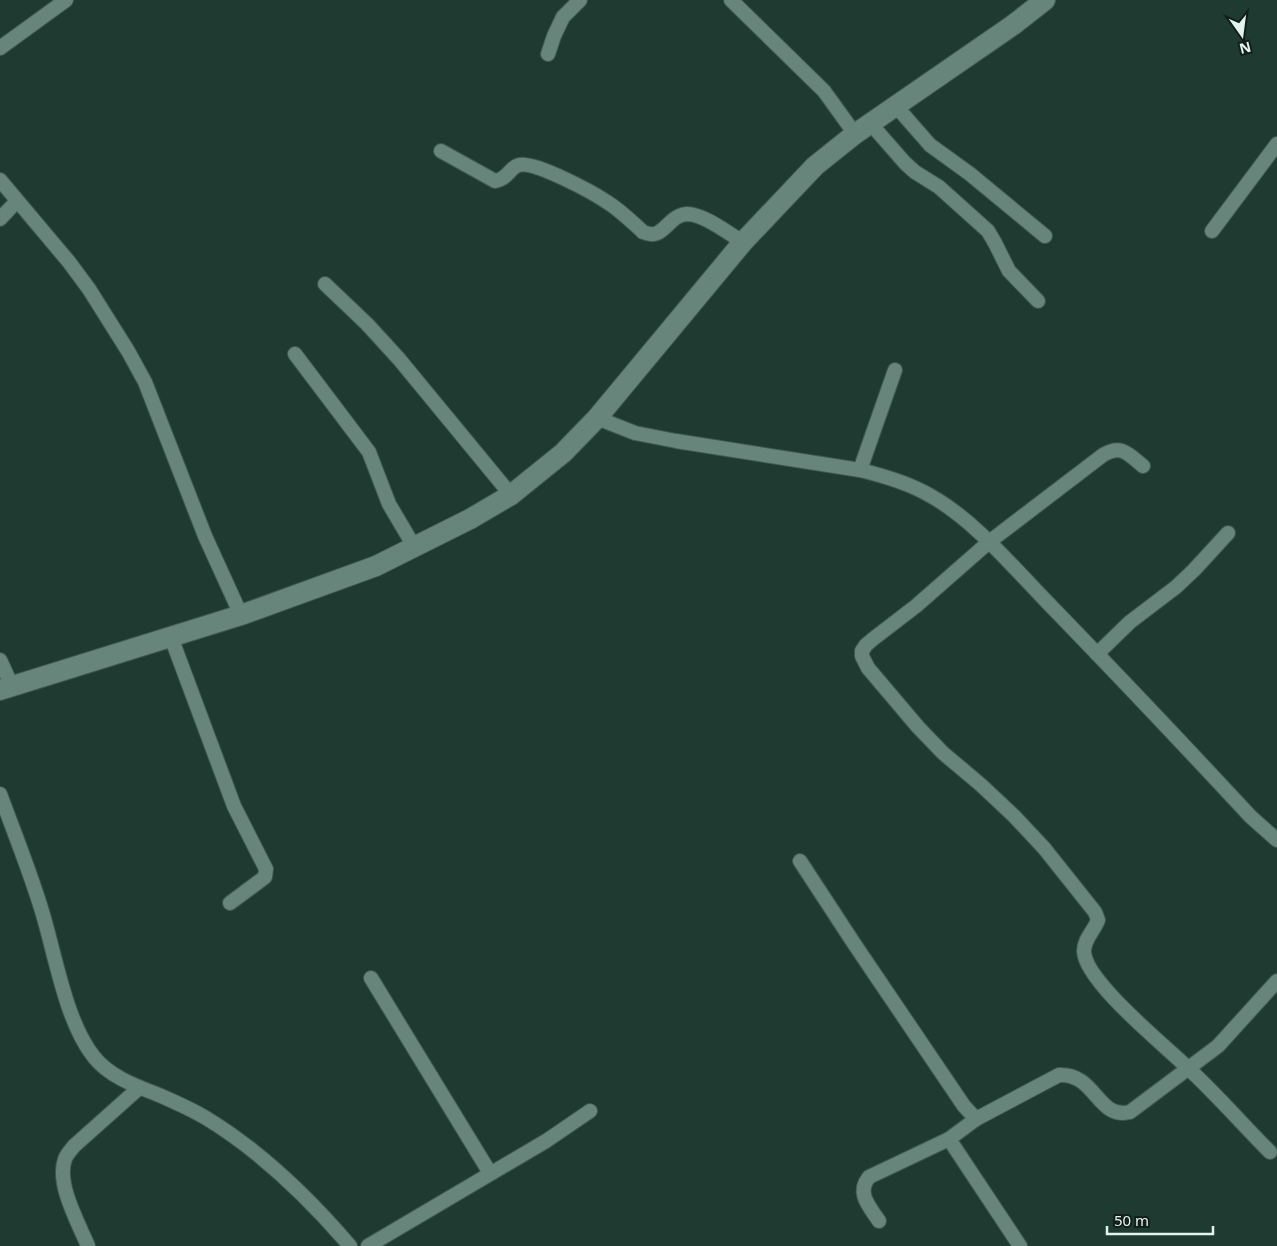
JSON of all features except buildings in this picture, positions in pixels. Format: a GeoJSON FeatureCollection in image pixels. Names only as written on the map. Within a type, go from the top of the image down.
{"type":"FeatureCollection","features":[{"type":"Feature","properties":{"kind":"main road"},"geometry":{"type":"LineString","coordinates":[[6,688],[241,614],[376,566],[415,548],[511,495],[563,453],[597,418],[743,242],[814,166],[895,105],[1012,25],[1045,0]]}},
{"type":"Feature","properties":{"kind":"street"},"geometry":{"type":"LineString","coordinates":[[0,48],[66,0]]}},
{"type":"Feature","properties":{"kind":"street"},"geometry":{"type":"LineString","coordinates":[[548,54],[563,17],[580,0]]}},
{"type":"Feature","properties":{"kind":"street"},"geometry":{"type":"LineString","coordinates":[[731,0],[863,128],[914,172],[939,187],[988,231],[1009,271],[1038,300]]}},
{"type":"Feature","properties":{"kind":"street"},"geometry":{"type":"LineString","coordinates":[[895,105],[930,145],[970,174],[1045,236]]}},
{"type":"Feature","properties":{"kind":"street"},"geometry":{"type":"LineString","coordinates":[[1212,231],[1277,144]]}},
{"type":"Feature","properties":{"kind":"street"},"geometry":{"type":"LineString","coordinates":[[441,151],[495,181],[504,179],[520,164],[544,170],[577,185],[607,202],[643,232],[649,234],[655,234],[662,230],[680,215],[688,214],[702,218],[743,242]]}},
{"type":"Feature","properties":{"kind":"street"},"geometry":{"type":"LineString","coordinates":[[0,180],[69,262],[89,289],[128,351],[145,382],[202,527],[241,614]]}},
{"type":"Feature","properties":{"kind":"street"},"geometry":{"type":"LineString","coordinates":[[0,219],[17,201]]}},
{"type":"Feature","properties":{"kind":"street"},"geometry":{"type":"LineString","coordinates":[[325,284],[367,324],[399,359],[511,495]]}},
{"type":"Feature","properties":{"kind":"street"},"geometry":{"type":"LineString","coordinates":[[295,354],[370,452],[389,504],[415,548]]}},
{"type":"Feature","properties":{"kind":"street"},"geometry":{"type":"LineString","coordinates":[[860,470],[895,370]]}},
{"type":"Feature","properties":{"kind":"street"},"geometry":{"type":"LineString","coordinates":[[597,418],[635,433],[887,476],[932,496],[989,542],[1251,817],[1277,840]]}},
{"type":"Feature","properties":{"kind":"street"},"geometry":{"type":"LineString","coordinates":[[1143,466],[1126,452],[1111,450],[989,542],[916,606],[866,645],[862,652],[864,662],[924,734],[1014,816],[1044,848],[1098,916],[1084,951],[1091,968],[1100,982],[1130,1016],[1189,1069],[1270,1152]]}},
{"type":"Feature","properties":{"kind":"street"},"geometry":{"type":"LineString","coordinates":[[1097,654],[1146,608],[1176,587],[1228,533]]}},
{"type":"Feature","properties":{"kind":"street"},"geometry":{"type":"LineString","coordinates":[[171,637],[234,806],[265,863],[265,877],[230,903]]}},
{"type":"Feature","properties":{"kind":"street"},"geometry":{"type":"LineString","coordinates":[[0,660],[6,688]]}},
{"type":"Feature","properties":{"kind":"street"},"geometry":{"type":"LineString","coordinates":[[0,794],[41,906],[69,1008],[82,1038],[94,1057],[109,1072],[140,1088],[173,1101],[207,1119],[266,1161],[318,1208],[350,1246]]}},
{"type":"Feature","properties":{"kind":"street"},"geometry":{"type":"LineString","coordinates":[[800,861],[964,1106],[976,1119]]}},
{"type":"Feature","properties":{"kind":"street"},"geometry":{"type":"LineString","coordinates":[[370,978],[490,1173]]}},
{"type":"Feature","properties":{"kind":"street"},"geometry":{"type":"LineString","coordinates":[[879,1220],[864,1196],[864,1183],[869,1177],[949,1139],[976,1119],[1059,1074],[1075,1076],[1111,1111],[1121,1114],[1130,1112],[1218,1046],[1277,981]]}},
{"type":"Feature","properties":{"kind":"street"},"geometry":{"type":"LineString","coordinates":[[88,1246],[65,1190],[63,1177],[66,1156],[74,1146],[140,1088]]}},
{"type":"Feature","properties":{"kind":"street"},"geometry":{"type":"LineString","coordinates":[[368,1246],[546,1141],[590,1111]]}},
{"type":"Feature","properties":{"kind":"street"},"geometry":{"type":"LineString","coordinates":[[949,1139],[1020,1246]]}}]}
